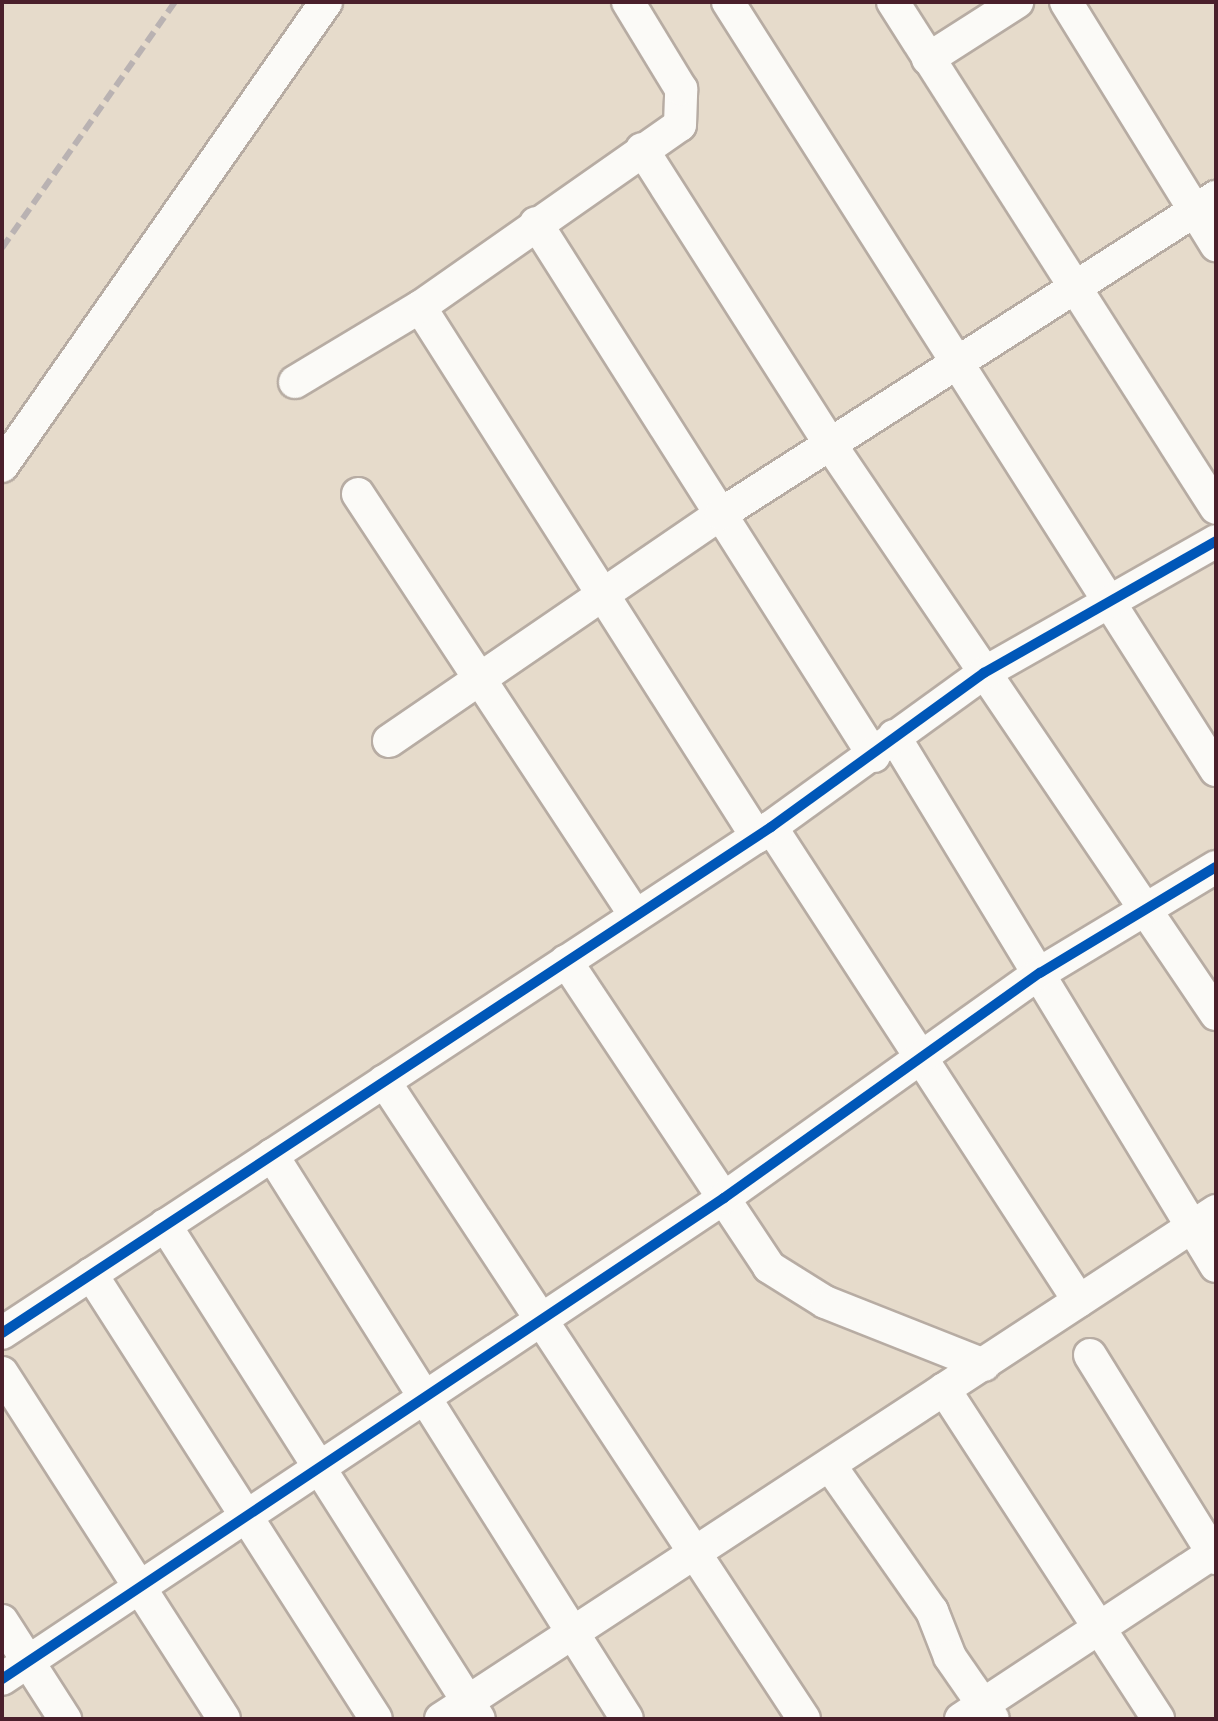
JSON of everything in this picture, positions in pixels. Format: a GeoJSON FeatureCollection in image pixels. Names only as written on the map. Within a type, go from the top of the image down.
{"type":"FeatureCollection","features":[{"type":"Feature","properties":{"kind":"street"},"geometry":{"type":"LineString","coordinates":[[2,466],[326,2]]}},
{"type":"Feature","properties":{"kind":"street"},"geometry":{"type":"LineString","coordinates":[[295,382],[420,307],[680,125],[683,110],[681,89],[628,2]]}},
{"type":"Feature","properties":{"kind":"street"},"geometry":{"type":"LineString","coordinates":[[728,2],[1216,770]]}},
{"type":"Feature","properties":{"kind":"street"},"geometry":{"type":"LineString","coordinates":[[893,2],[1072,291],[1216,508]]}},
{"type":"Feature","properties":{"kind":"street"},"geometry":{"type":"LineString","coordinates":[[928,59],[1017,2]]}},
{"type":"Feature","properties":{"kind":"street"},"geometry":{"type":"LineString","coordinates":[[1066,2],[1205,204],[1216,245]]}},
{"type":"Feature","properties":{"kind":"street"},"geometry":{"type":"LineString","coordinates":[[642,149],[832,447],[984,673],[1148,908],[1216,1014]]}},
{"type":"Feature","properties":{"kind":"street"},"geometry":{"type":"LineString","coordinates":[[389,741],[721,514],[959,366],[1205,204]]}},
{"type":"Feature","properties":{"kind":"street"},"geometry":{"type":"LineString","coordinates":[[536,223],[721,514],[1040,973],[1204,1220],[1216,1266]]}},
{"type":"Feature","properties":{"kind":"street"},"geometry":{"type":"LineString","coordinates":[[420,307],[604,594],[764,832],[923,1059],[1079,1301]]}},
{"type":"Feature","properties":{"kind":"street"},"geometry":{"type":"LineString","coordinates":[[358,494],[635,915]]}},
{"type":"Feature","properties":{"kind":"street"},"geometry":{"type":"LineString","coordinates":[[2,1333],[764,832],[984,673],[1216,541]]}},
{"type":"Feature","properties":{"kind":"street"},"geometry":{"type":"LineString","coordinates":[[15,1671],[724,1198],[1040,973],[1216,867]]}},
{"type":"Feature","properties":{"kind":"street"},"geometry":{"type":"LineString","coordinates":[[566,961],[724,1198],[784,1280],[984,1365]]}},
{"type":"Feature","properties":{"kind":"street"},"geometry":{"type":"LineString","coordinates":[[384,1081],[804,1719]]}},
{"type":"Feature","properties":{"kind":"street"},"geometry":{"type":"LineString","coordinates":[[272,1155],[627,1719]]}},
{"type":"Feature","properties":{"kind":"street"},"geometry":{"type":"LineString","coordinates":[[441,1719],[473,1710],[572,1635],[1204,1220]]}},
{"type":"Feature","properties":{"kind":"street"},"geometry":{"type":"LineString","coordinates":[[165,1225],[473,1710]]}},
{"type":"Feature","properties":{"kind":"street"},"geometry":{"type":"LineString","coordinates":[[91,1274],[376,1719]]}},
{"type":"Feature","properties":{"kind":"street"},"geometry":{"type":"LineString","coordinates":[[831,1467],[932,1611],[950,1657],[979,1714],[1100,1629],[1215,1554],[1090,1355]]}},
{"type":"Feature","properties":{"kind":"street"},"geometry":{"type":"LineString","coordinates":[[2,1373],[224,1719]]}},
{"type":"Feature","properties":{"kind":"street"},"geometry":{"type":"LineString","coordinates":[[944,1389],[1158,1719]]}},
{"type":"Feature","properties":{"kind":"street"},"geometry":{"type":"LineString","coordinates":[[2,1621],[15,1671],[65,1719]]}},
{"type":"Feature","properties":{"kind":"railway"},"geometry":{"type":"LineString","coordinates":[[2,248],[175,2]]}},
{"type":"Feature","properties":{"kind":"cycle path"},"geometry":{"type":"LineString","coordinates":[[2,1333],[771,827],[984,673],[1216,541]]}},
{"type":"Feature","properties":{"kind":"cycle path"},"geometry":{"type":"LineString","coordinates":[[2,1679],[724,1198],[1040,973],[1216,867]]}}]}
